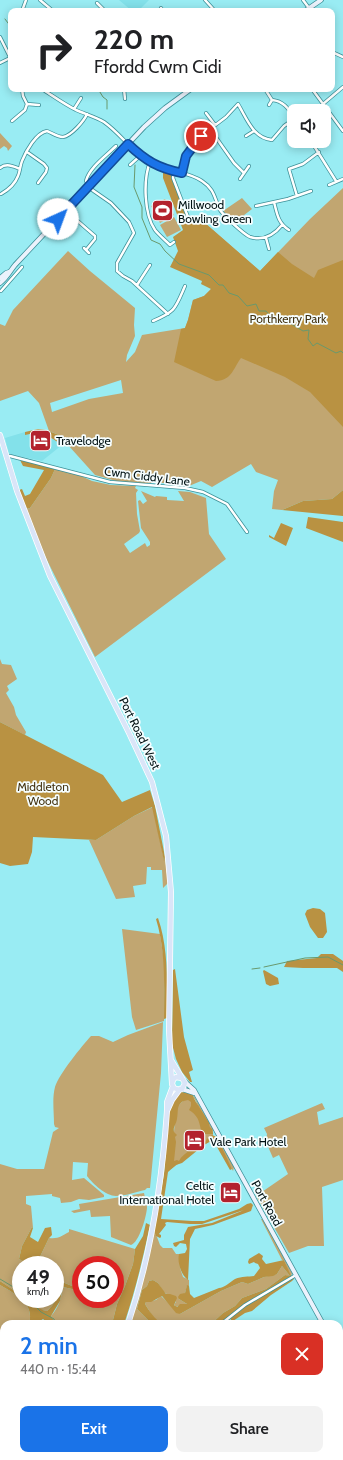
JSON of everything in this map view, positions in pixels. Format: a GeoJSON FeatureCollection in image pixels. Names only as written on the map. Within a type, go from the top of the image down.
{"type":"FeatureCollection","features":[{"type":"Feature","properties":{"kind":"main road","name":"Port Road West"},"geometry":{"type":"LineString","coordinates":[[0,435],[24,511],[50,576],[152,782],[166,836],[171,892],[169,1030],[172,1085],[167,1102],[163,1159],[154,1222],[141,1279],[129,1320]]}},
{"type":"Feature","properties":{"kind":"main road","name":"Port Road West"},"geometry":{"type":"LineString","coordinates":[[171,1060],[183,1079]]}},
{"type":"Feature","properties":{"kind":"main road"},"geometry":{"type":"LineString","coordinates":[[167,1111],[172,1100],[184,1086],[183,1079],[176,1077],[173,1080],[172,1085],[174,1088],[181,1089]]}},
{"type":"Feature","properties":{"kind":"street"},"geometry":{"type":"LineString","coordinates":[[40,0],[50,8]]}},
{"type":"Feature","properties":{"kind":"street"},"geometry":{"type":"LineString","coordinates":[[205,0],[212,8]]}},
{"type":"Feature","properties":{"kind":"street"},"geometry":{"type":"LineString","coordinates":[[303,0],[309,8],[321,0]]}},
{"type":"Feature","properties":{"kind":"street"},"geometry":{"type":"LineString","coordinates":[[97,3],[102,8]]}},
{"type":"Feature","properties":{"kind":"street"},"geometry":{"type":"LineString","coordinates":[[0,37],[8,52]]}},
{"type":"Feature","properties":{"kind":"street"},"geometry":{"type":"LineString","coordinates":[[314,92],[323,104],[343,87]]}},
{"type":"Feature","properties":{"kind":"street"},"geometry":{"type":"LineString","coordinates":[[12,121],[25,110],[27,104],[22,92]]}},
{"type":"Feature","properties":{"kind":"street"},"geometry":{"type":"LineString","coordinates":[[49,92],[74,109],[104,123],[140,156],[150,162],[159,167],[200,179],[208,186],[216,197],[219,210],[244,234],[260,239],[266,238],[276,233],[282,225]]}},
{"type":"Feature","properties":{"kind":"street"},"geometry":{"type":"LineString","coordinates":[[124,92],[125,98]]}},
{"type":"Feature","properties":{"kind":"street"},"geometry":{"type":"LineString","coordinates":[[0,283],[8,276],[9,272],[15,265],[65,210],[152,119],[187,92]]}},
{"type":"Feature","properties":{"kind":"street"},"geometry":{"type":"LineString","coordinates":[[267,92],[272,100]]}},
{"type":"Feature","properties":{"kind":"street"},"geometry":{"type":"LineString","coordinates":[[74,109],[81,98]]}},
{"type":"Feature","properties":{"kind":"street"},"geometry":{"type":"LineString","coordinates":[[269,105],[272,100]]}},
{"type":"Feature","properties":{"kind":"street"},"geometry":{"type":"LineString","coordinates":[[272,100],[279,100],[287,108]]}},
{"type":"Feature","properties":{"kind":"street"},"geometry":{"type":"LineString","coordinates":[[27,104],[40,105]]}},
{"type":"Feature","properties":{"kind":"street"},"geometry":{"type":"LineString","coordinates":[[182,173],[188,153],[201,136],[226,117],[238,104],[254,131],[260,138],[272,140],[287,124]]}},
{"type":"Feature","properties":{"kind":"street"},"geometry":{"type":"LineString","coordinates":[[206,113],[215,125]]}},
{"type":"Feature","properties":{"kind":"street"},"geometry":{"type":"LineString","coordinates":[[1,194],[7,191],[18,176],[26,152],[40,134],[47,131],[63,137],[82,123],[87,114]]}},
{"type":"Feature","properties":{"kind":"street"},"geometry":{"type":"LineString","coordinates":[[331,115],[343,131]]}},
{"type":"Feature","properties":{"kind":"street"},"geometry":{"type":"LineString","coordinates":[[210,129],[234,163],[244,173]]}},
{"type":"Feature","properties":{"kind":"street"},"geometry":{"type":"LineString","coordinates":[[246,136],[254,131]]}},
{"type":"Feature","properties":{"kind":"street"},"geometry":{"type":"LineString","coordinates":[[116,146],[88,176],[86,181],[89,186],[111,202],[129,222],[134,233],[117,263],[118,271],[122,276],[137,285],[168,314]]}},
{"type":"Feature","properties":{"kind":"street"},"geometry":{"type":"LineString","coordinates":[[316,148],[336,182]]}},
{"type":"Feature","properties":{"kind":"street"},"geometry":{"type":"LineString","coordinates":[[26,152],[44,164],[47,168],[46,172],[38,183]]}},
{"type":"Feature","properties":{"kind":"street"},"geometry":{"type":"LineString","coordinates":[[297,196],[289,169],[303,164],[319,152]]}},
{"type":"Feature","properties":{"kind":"street"},"geometry":{"type":"LineString","coordinates":[[130,165],[140,156]]}},
{"type":"Feature","properties":{"kind":"street"},"geometry":{"type":"LineString","coordinates":[[150,162],[147,168],[145,188],[149,216],[155,229],[170,246],[174,242]]}},
{"type":"Feature","properties":{"kind":"street"},"geometry":{"type":"LineString","coordinates":[[0,168],[2,166],[11,165],[20,169]]}},
{"type":"Feature","properties":{"kind":"street"},"geometry":{"type":"LineString","coordinates":[[240,178],[249,166]]}},
{"type":"Feature","properties":{"kind":"street"},"geometry":{"type":"LineString","coordinates":[[174,171],[173,178],[188,217]]}},
{"type":"Feature","properties":{"kind":"street"},"geometry":{"type":"LineString","coordinates":[[330,185],[343,179]]}},
{"type":"Feature","properties":{"kind":"street"},"geometry":{"type":"LineString","coordinates":[[256,206],[311,191]]}},
{"type":"Feature","properties":{"kind":"street"},"geometry":{"type":"LineString","coordinates":[[274,202],[278,220],[289,230]]}},
{"type":"Feature","properties":{"kind":"street"},"geometry":{"type":"LineString","coordinates":[[65,210],[95,236],[95,239],[85,249],[89,253]]}},
{"type":"Feature","properties":{"kind":"street"},"geometry":{"type":"LineString","coordinates":[[266,238],[268,249]]}},
{"type":"Feature","properties":{"kind":"street"},"geometry":{"type":"LineString","coordinates":[[3,294],[0,291],[21,268],[15,265]]}},
{"type":"Feature","properties":{"kind":"street"},"geometry":{"type":"LineString","coordinates":[[137,285],[150,266]]}},
{"type":"Feature","properties":{"kind":"street"},"geometry":{"type":"LineString","coordinates":[[0,278],[9,272]]}},
{"type":"Feature","properties":{"kind":"street"},"geometry":{"type":"LineString","coordinates":[[153,321],[168,314],[176,307],[186,286]]}},
{"type":"Feature","properties":{"kind":"street","name":"Cwm Ciddy Lane"},"geometry":{"type":"LineString","coordinates":[[6,456],[33,461],[110,482],[185,488],[203,492],[227,504],[248,532]]}},
{"type":"Feature","properties":{"kind":"street","name":"Port Road"},"geometry":{"type":"LineString","coordinates":[[183,1079],[192,1088],[321,1320]]}},
{"type":"Feature","properties":{"kind":"street"},"geometry":{"type":"LineString","coordinates":[[181,1089],[194,1093]]}},
{"type":"Feature","properties":{"kind":"street"},"geometry":{"type":"LineString","coordinates":[[226,1320],[250,1302],[296,1275]]}},
{"type":"Feature","properties":{"kind":"shaded area"},"geometry":{"type":"Polygon","coordinates":[[[119,0],[149,0],[141,8],[128,8],[119,0]]]}},
{"type":"Feature","properties":{"kind":"shaded area"},"geometry":{"type":"Polygon","coordinates":[[[25,432],[25,434],[39,432],[62,445],[42,461],[9,454],[5,438],[25,432]]]}},
{"type":"Feature","properties":{"kind":"green space"},"geometry":{"type":"Polygon","coordinates":[[[0,133],[12,146],[8,151],[4,146],[0,149],[0,133]]]}},
{"type":"Feature","properties":{"kind":"green space","name":"Porthkerry Park"},"geometry":{"type":"Polygon","coordinates":[[[164,171],[168,171],[171,174],[188,222],[205,223],[260,271],[278,252],[292,264],[314,278],[318,270],[343,260],[343,427],[310,392],[285,377],[241,358],[234,370],[226,379],[216,381],[174,362],[181,329],[185,328],[193,300],[204,296],[211,289],[201,284],[202,281],[170,267],[178,251],[173,237],[183,230],[163,178],[164,171]]]}},
{"type":"Feature","properties":{"kind":"green space"},"geometry":{"type":"Polygon","coordinates":[[[343,188],[343,490],[332,499],[303,501],[282,510],[272,509],[274,491],[278,480],[256,472],[251,464],[212,487],[201,481],[189,486],[171,483],[137,483],[116,481],[95,475],[68,445],[61,440],[59,435],[49,431],[39,403],[28,391],[0,401],[0,324],[5,326],[13,310],[68,251],[135,308],[135,336],[127,355],[126,362],[135,352],[142,335],[185,328],[193,300],[204,296],[211,289],[205,223],[260,271],[310,219],[343,188]],[[121,380],[50,403],[52,412],[89,399],[123,393],[121,380]]]}},
{"type":"Feature","properties":{"kind":"green space"},"geometry":{"type":"Polygon","coordinates":[[[242,198],[252,209],[235,222],[223,211],[242,198]]]}},
{"type":"Feature","properties":{"kind":"green space","name":"Millwood Bowling Green"},"geometry":{"type":"Polygon","coordinates":[[[165,199],[174,215],[160,223],[151,206],[165,199]]]}},
{"type":"Feature","properties":{"kind":"green space"},"geometry":{"type":"Polygon","coordinates":[[[174,217],[181,230],[167,237],[160,225],[174,217]]]}},
{"type":"Feature","properties":{"kind":"green space"},"geometry":{"type":"Polygon","coordinates":[[[38,429],[46,430],[59,435],[61,440],[65,443],[62,445],[39,432],[25,435],[25,432],[38,429]]]}},
{"type":"Feature","properties":{"kind":"green space"},"geometry":{"type":"Polygon","coordinates":[[[20,460],[55,469],[51,478],[30,508],[26,509],[19,490],[22,489],[25,496],[30,494],[44,470],[23,466],[20,460]]]}},
{"type":"Feature","properties":{"kind":"green space"},"geometry":{"type":"Polygon","coordinates":[[[55,469],[79,475],[92,481],[111,485],[136,486],[135,488],[138,490],[136,493],[137,514],[140,531],[124,544],[130,553],[145,543],[147,547],[150,545],[150,542],[141,528],[138,501],[140,500],[143,504],[147,501],[141,491],[155,497],[167,497],[167,500],[184,501],[178,491],[190,492],[206,498],[209,534],[226,559],[95,657],[45,556],[26,509],[30,508],[51,478],[55,469]]]}},
{"type":"Feature","properties":{"kind":"green space"},"geometry":{"type":"Polygon","coordinates":[[[343,490],[343,516],[282,510],[303,501],[332,499],[343,490]]]}},
{"type":"Feature","properties":{"kind":"green space"},"geometry":{"type":"Polygon","coordinates":[[[308,517],[343,522],[343,542],[306,528],[308,517]]]}},
{"type":"Feature","properties":{"kind":"green space"},"geometry":{"type":"Polygon","coordinates":[[[281,523],[293,528],[286,546],[269,537],[269,535],[274,538],[281,523]]]}},
{"type":"Feature","properties":{"kind":"green space"},"geometry":{"type":"Polygon","coordinates":[[[0,659],[2,664],[11,665],[17,679],[7,686],[9,690],[6,693],[26,732],[25,735],[0,722],[0,659]]]}},
{"type":"Feature","properties":{"kind":"green space","name":"Middleton Wood"},"geometry":{"type":"Polygon","coordinates":[[[0,722],[103,775],[122,802],[150,790],[155,806],[165,857],[164,861],[152,807],[134,816],[96,840],[33,837],[32,852],[28,864],[10,866],[0,863],[0,722]]]}},
{"type":"Feature","properties":{"kind":"green space"},"geometry":{"type":"Polygon","coordinates":[[[153,807],[164,860],[165,857],[168,883],[163,888],[162,870],[151,870],[151,867],[147,867],[146,884],[133,886],[135,897],[116,899],[89,840],[96,840],[134,816],[153,807]]]}},
{"type":"Feature","properties":{"kind":"green space"},"geometry":{"type":"Polygon","coordinates":[[[313,908],[320,909],[325,913],[327,932],[323,938],[318,938],[310,927],[305,914],[307,910],[313,908]]]}},
{"type":"Feature","properties":{"kind":"green space"},"geometry":{"type":"Polygon","coordinates":[[[158,918],[162,930],[167,968],[167,1018],[164,1019],[164,969],[156,919],[158,918]]]}},
{"type":"Feature","properties":{"kind":"green space"},"geometry":{"type":"Polygon","coordinates":[[[122,929],[160,934],[164,961],[164,1021],[136,1030],[132,1017],[122,929]]]}},
{"type":"Feature","properties":{"kind":"green space"},"geometry":{"type":"Polygon","coordinates":[[[321,954],[333,954],[343,961],[343,972],[337,968],[284,967],[287,961],[317,958],[321,954]]]}},
{"type":"Feature","properties":{"kind":"green space"},"geometry":{"type":"Polygon","coordinates":[[[175,969],[184,1037],[193,1070],[189,1072],[192,1082],[190,1082],[182,1072],[176,1059],[172,1044],[173,970],[175,969]]]}},
{"type":"Feature","properties":{"kind":"green space"},"geometry":{"type":"Polygon","coordinates":[[[264,970],[278,978],[279,984],[270,986],[266,984],[264,970]]]}},
{"type":"Feature","properties":{"kind":"green space"},"geometry":{"type":"Polygon","coordinates":[[[163,1022],[161,1073],[150,1188],[127,1195],[116,1196],[108,1194],[100,1189],[87,1176],[88,1163],[73,1162],[72,1180],[84,1178],[104,1195],[104,1197],[89,1200],[79,1199],[61,1203],[60,1198],[52,1196],[52,1194],[26,1196],[26,1204],[31,1206],[33,1228],[32,1227],[22,1246],[20,1256],[12,1256],[12,1289],[0,1281],[0,1164],[17,1169],[44,1169],[53,1132],[59,1128],[55,1127],[54,1124],[53,1100],[57,1081],[91,1036],[99,1036],[113,1042],[163,1022]]]}},
{"type":"Feature","properties":{"kind":"green space"},"geometry":{"type":"Polygon","coordinates":[[[180,1092],[189,1092],[193,1094],[194,1099],[209,1122],[213,1134],[202,1134],[197,1118],[189,1110],[191,1102],[188,1100],[181,1103],[178,1107],[177,1119],[174,1128],[174,1132],[177,1135],[175,1137],[176,1142],[174,1161],[179,1161],[184,1155],[205,1142],[212,1135],[217,1137],[232,1169],[230,1170],[213,1140],[204,1145],[182,1163],[176,1165],[168,1172],[161,1219],[204,1221],[239,1209],[247,1204],[251,1203],[253,1205],[251,1211],[213,1225],[195,1229],[190,1239],[188,1280],[180,1268],[179,1261],[179,1254],[185,1253],[187,1249],[186,1244],[180,1243],[176,1247],[173,1243],[184,1240],[184,1235],[188,1227],[212,1223],[244,1210],[202,1224],[167,1222],[159,1234],[161,1237],[156,1236],[154,1231],[164,1174],[169,1112],[180,1092]]]}},
{"type":"Feature","properties":{"kind":"green space"},"geometry":{"type":"Polygon","coordinates":[[[194,1096],[213,1129],[213,1136],[216,1136],[234,1167],[233,1171],[215,1137],[171,1169],[176,1107],[188,1097],[198,1106],[194,1096]]]}},
{"type":"Feature","properties":{"kind":"green space"},"geometry":{"type":"Polygon","coordinates":[[[322,1103],[325,1109],[317,1112],[319,1125],[343,1117],[343,1180],[322,1187],[324,1246],[308,1246],[289,1253],[256,1196],[288,1174],[279,1155],[273,1158],[266,1142],[267,1134],[264,1128],[322,1103]]]}},
{"type":"Feature","properties":{"kind":"green space"},"geometry":{"type":"Polygon","coordinates":[[[144,1193],[147,1207],[146,1216],[140,1234],[131,1245],[111,1237],[110,1216],[91,1217],[90,1210],[74,1213],[71,1211],[80,1209],[79,1204],[144,1193]]]}},
{"type":"Feature","properties":{"kind":"green space"},"geometry":{"type":"Polygon","coordinates":[[[261,1219],[265,1223],[292,1273],[291,1277],[285,1275],[266,1289],[242,1298],[235,1306],[223,1313],[215,1320],[155,1320],[145,1304],[146,1302],[156,1300],[161,1296],[180,1314],[221,1291],[242,1282],[248,1284],[264,1277],[277,1274],[282,1266],[290,1276],[284,1260],[282,1260],[261,1219]]]}},
{"type":"Feature","properties":{"kind":"green space"},"geometry":{"type":"Polygon","coordinates":[[[146,1223],[150,1225],[142,1262],[125,1320],[113,1320],[116,1308],[124,1308],[124,1288],[133,1264],[135,1249],[143,1236],[146,1223]]]}},
{"type":"Feature","properties":{"kind":"green space"},"geometry":{"type":"Polygon","coordinates":[[[32,1227],[30,1237],[38,1242],[45,1228],[51,1227],[52,1235],[40,1256],[20,1256],[22,1246],[32,1227]]]}},
{"type":"Feature","properties":{"kind":"green space"},"geometry":{"type":"Polygon","coordinates":[[[69,1229],[135,1249],[133,1264],[124,1288],[124,1256],[72,1256],[72,1286],[64,1283],[64,1256],[40,1256],[49,1238],[60,1237],[69,1232],[69,1229]]]}},
{"type":"Feature","properties":{"kind":"green space"},"geometry":{"type":"Polygon","coordinates":[[[154,1231],[160,1245],[163,1248],[172,1248],[176,1254],[179,1254],[180,1268],[183,1277],[189,1280],[189,1286],[187,1286],[185,1293],[179,1299],[187,1304],[182,1304],[176,1307],[174,1304],[176,1302],[163,1291],[158,1283],[153,1280],[149,1281],[147,1286],[142,1290],[137,1309],[148,1320],[131,1320],[154,1231]]]}},
{"type":"Feature","properties":{"kind":"green space"},"geometry":{"type":"Polygon","coordinates":[[[259,1253],[263,1256],[262,1259],[266,1264],[284,1260],[291,1276],[242,1306],[225,1320],[215,1320],[223,1313],[235,1306],[242,1298],[266,1289],[285,1275],[290,1276],[282,1266],[277,1274],[273,1276],[264,1277],[248,1284],[242,1282],[221,1291],[180,1314],[176,1313],[162,1296],[151,1302],[146,1302],[145,1304],[158,1320],[148,1320],[137,1309],[142,1290],[147,1286],[149,1281],[153,1280],[158,1283],[166,1294],[176,1296],[177,1298],[174,1305],[177,1307],[180,1304],[187,1304],[178,1297],[180,1294],[185,1293],[187,1285],[189,1286],[190,1294],[194,1298],[223,1287],[235,1279],[254,1276],[260,1268],[258,1264],[254,1262],[249,1264],[249,1259],[259,1253]]]}},
{"type":"Feature","properties":{"kind":"green space"},"geometry":{"type":"Polygon","coordinates":[[[293,1278],[294,1279],[271,1295],[252,1311],[245,1313],[234,1320],[231,1320],[230,1318],[245,1306],[293,1278]]]}},
{"type":"Feature","properties":{"kind":"green space"},"geometry":{"type":"Polygon","coordinates":[[[0,1281],[12,1289],[12,1292],[0,1285],[0,1281]]]}},
{"type":"Feature","properties":{"kind":"green space"},"geometry":{"type":"Polygon","coordinates":[[[64,1283],[72,1286],[72,1289],[64,1287],[64,1283]]]}},
{"type":"Feature","properties":{"kind":"green space"},"geometry":{"type":"Polygon","coordinates":[[[0,1285],[12,1292],[12,1308],[28,1308],[30,1320],[0,1320],[0,1285]]]}},
{"type":"Feature","properties":{"kind":"green space"},"geometry":{"type":"Polygon","coordinates":[[[64,1287],[72,1289],[72,1308],[116,1308],[113,1320],[54,1320],[51,1316],[56,1308],[64,1308],[64,1287]]]}},
{"type":"Feature","properties":{"kind":"green space"},"geometry":{"type":"Polygon","coordinates":[[[28,1308],[38,1308],[47,1311],[50,1308],[56,1308],[51,1316],[54,1320],[30,1320],[28,1308]]]}},
{"type":"Feature","properties":{"kind":"green space"},"geometry":{"type":"Polygon","coordinates":[[[38,1308],[50,1308],[47,1311],[38,1308]]]}},
{"type":"Feature","properties":{"kind":"waterway"},"geometry":{"type":"LineString","coordinates":[[5,19],[8,23]]}},
{"type":"Feature","properties":{"kind":"waterway"},"geometry":{"type":"LineString","coordinates":[[100,92],[107,100],[107,109]]}},
{"type":"Feature","properties":{"kind":"waterway"},"geometry":{"type":"LineString","coordinates":[[135,165],[134,187],[142,207],[142,218],[151,240],[160,244],[179,264],[209,275],[219,285],[223,285],[229,293],[238,296],[247,306],[256,304],[259,311],[266,311],[271,317],[274,316],[288,322],[303,331],[309,330],[308,339],[313,346],[317,343],[336,353],[341,351],[343,353]]}},
{"type":"Feature","properties":{"kind":"waterway"},"geometry":{"type":"LineString","coordinates":[[264,967],[305,958],[328,957],[343,965]]}},
{"type":"Feature","properties":{"kind":"waterway"},"geometry":{"type":"LineString","coordinates":[[252,969],[260,968]]}},
{"type":"Feature","properties":{"kind":"waterway"},"geometry":{"type":"LineString","coordinates":[[0,1279],[12,1286]]}},
{"type":"Feature","properties":{"kind":"waterway"},"geometry":{"type":"LineString","coordinates":[[37,1308],[54,1320]]}},
{"type":"Feature","properties":{"kind":"place","name":"Millwood Bowling Green"},"geometry":{"type":"Point","coordinates":[162,211]}},
{"type":"Feature","properties":{"kind":"place","name":"Travelodge"},"geometry":{"type":"Point","coordinates":[40,440]}},
{"type":"Feature","properties":{"kind":"place","name":"Vale Park Hotel"},"geometry":{"type":"Point","coordinates":[194,1141]}},
{"type":"Feature","properties":{"kind":"place","name":"Celtic International Hotel"},"geometry":{"type":"Point","coordinates":[230,1192]}},
{"type":"Feature","properties":{"kind":"route"},"geometry":{"type":"LineString","coordinates":[[58,219],[128,144],[140,156],[159,167],[182,173],[186,156],[201,136]]}}]}
